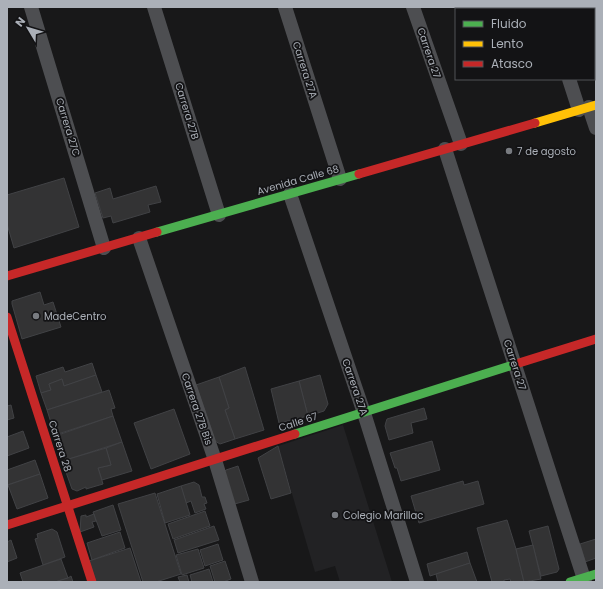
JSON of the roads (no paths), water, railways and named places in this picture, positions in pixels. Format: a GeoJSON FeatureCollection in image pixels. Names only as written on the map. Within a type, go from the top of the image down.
{"type":"FeatureCollection","features":[{"type":"Feature","properties":{"kind":"street","name":"Carrera 27C"},"geometry":{"type":"LineString","coordinates":[[31,7],[104,248]]}},
{"type":"Feature","properties":{"kind":"street","name":"Carrera 27B"},"geometry":{"type":"LineString","coordinates":[[154,7],[219,215]]}},
{"type":"Feature","properties":{"kind":"street","name":"Carrera 27A"},"geometry":{"type":"LineString","coordinates":[[285,7],[340,179]]}},
{"type":"Feature","properties":{"kind":"street","name":"Carrera 27"},"geometry":{"type":"LineString","coordinates":[[413,7],[460,144]]}},
{"type":"Feature","properties":{"kind":"street"},"geometry":{"type":"LineString","coordinates":[[570,80],[588,107],[596,128]]}},
{"type":"Feature","properties":{"kind":"street","name":"Avenida Calle 68"},"geometry":{"type":"LineString","coordinates":[[7,276],[588,107]]}},
{"type":"Feature","properties":{"kind":"street","name":"Carrera 27"},"geometry":{"type":"LineString","coordinates":[[445,149],[515,365],[588,578]]}},
{"type":"Feature","properties":{"kind":"street","name":"Carrera 27A"},"geometry":{"type":"LineString","coordinates":[[290,194],[364,413],[417,582]]}},
{"type":"Feature","properties":{"kind":"street","name":"Carrera 27B Bis"},"geometry":{"type":"LineString","coordinates":[[139,238],[215,460],[252,582]]}},
{"type":"Feature","properties":{"kind":"street","name":"Carrera 28"},"geometry":{"type":"LineString","coordinates":[[7,317],[92,582]]}},
{"type":"Feature","properties":{"kind":"street","name":"Calle 67"},"geometry":{"type":"LineString","coordinates":[[7,525],[68,507],[596,339]]}},
{"type":"Feature","properties":{"kind":"street"},"geometry":{"type":"LineString","coordinates":[[570,582],[588,578]]}},
{"type":"Feature","properties":{"kind":"place","name":"7 de agosto"},"geometry":{"type":"Point","coordinates":[509,151]}},
{"type":"Feature","properties":{"kind":"place","name":"MadeCentro"},"geometry":{"type":"Point","coordinates":[36,316]}},
{"type":"Feature","properties":{"kind":"place","name":"Colegio Marillac"},"geometry":{"type":"Point","coordinates":[335,515]}}]}
